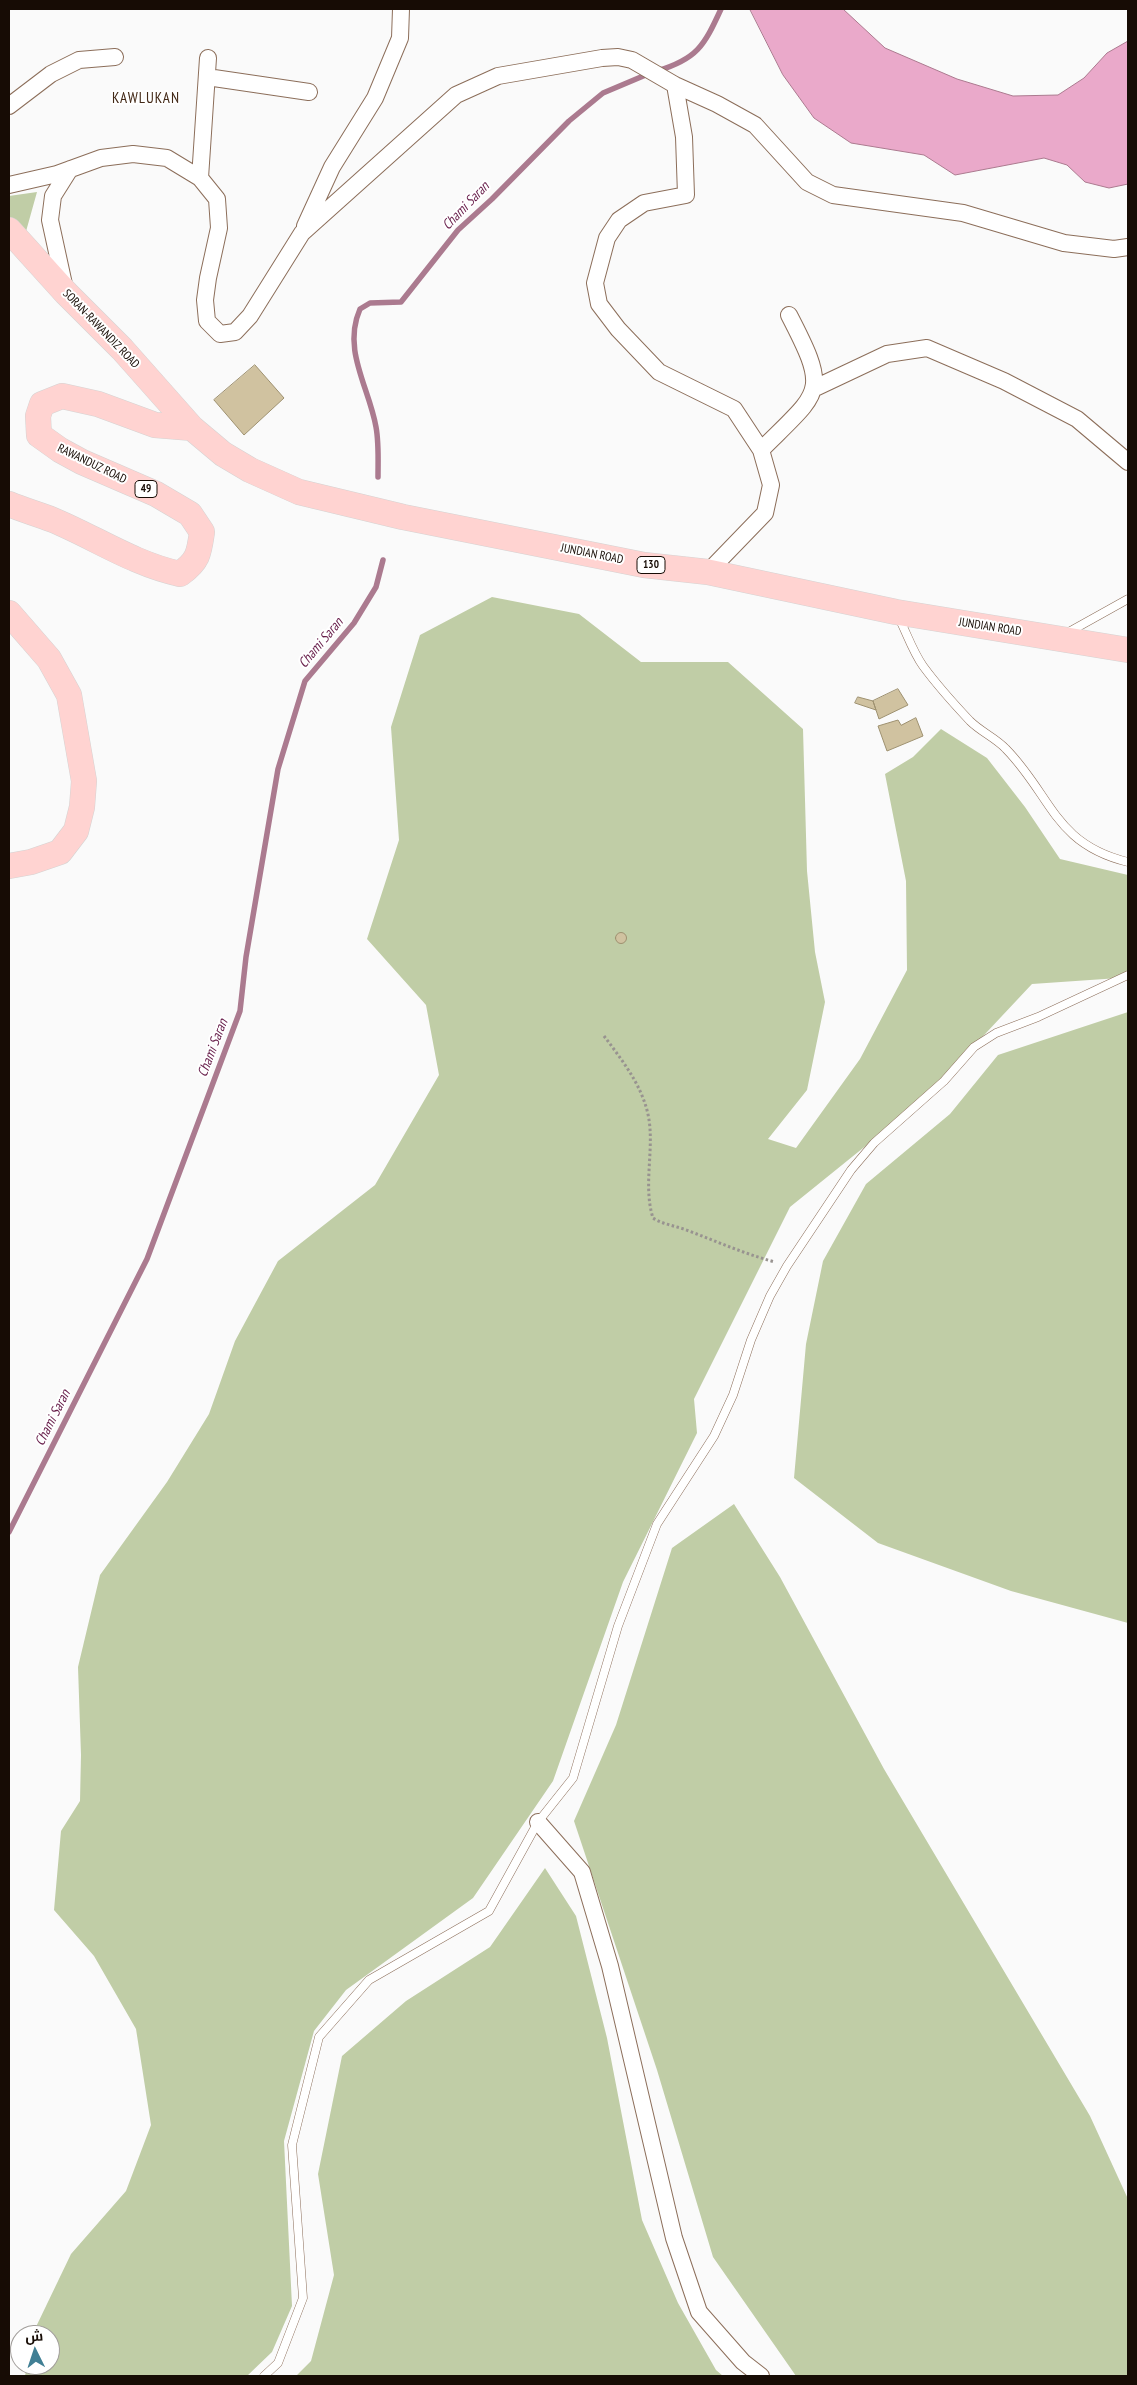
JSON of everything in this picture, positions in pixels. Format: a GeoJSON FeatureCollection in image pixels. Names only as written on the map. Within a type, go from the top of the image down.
{"type":"FeatureCollection","features":[{"type":"Feature","properties":{"kind":"main road","name":"SORAN-RAWANDIZ ROAD"},"geometry":{"type":"LineString","coordinates":[[9,230],[66,294],[122,349],[192,428]]}},
{"type":"Feature","properties":{"kind":"main road","name":"RAWANDUZ ROAD"},"geometry":{"type":"LineString","coordinates":[[9,504],[53,520],[128,557],[162,570],[180,574],[194,565],[199,552],[202,532],[190,514],[156,494],[60,450],[39,434],[38,416],[42,404],[62,396],[98,404],[155,425],[192,428]]}},
{"type":"Feature","properties":{"kind":"main road","name":"JUNDIAN ROAD"},"geometry":{"type":"LineString","coordinates":[[192,428],[223,454],[250,470],[299,492],[318,498],[402,517],[644,565],[708,572],[896,612],[1128,650]]}},
{"type":"Feature","properties":{"kind":"main road"},"geometry":{"type":"LineString","coordinates":[[9,613],[49,659],[69,695],[84,781],[82,807],[76,831],[60,852],[31,862],[9,866]]}},
{"type":"Feature","properties":{"kind":"street"},"geometry":{"type":"LineString","coordinates":[[9,185],[70,170],[101,158],[133,154],[167,158],[200,178],[217,199],[219,228],[205,300],[207,321],[220,334],[235,332],[250,316],[302,233],[332,167],[375,98],[400,38],[399,9]]}},
{"type":"Feature","properties":{"kind":"street"},"geometry":{"type":"LineString","coordinates":[[9,106],[51,74],[80,60],[116,57]]}},
{"type":"Feature","properties":{"kind":"street"},"geometry":{"type":"LineString","coordinates":[[302,233],[456,95],[506,74],[618,57],[632,60],[669,82],[717,104],[755,125],[807,182],[834,195],[963,213],[1064,243],[1114,249],[1128,247]]}},
{"type":"Feature","properties":{"kind":"street"},"geometry":{"type":"LineString","coordinates":[[200,178],[208,58]]}},
{"type":"Feature","properties":{"kind":"street"},"geometry":{"type":"LineString","coordinates":[[207,77],[309,92]]}},
{"type":"Feature","properties":{"kind":"street"},"geometry":{"type":"LineString","coordinates":[[669,82],[684,137],[686,195],[644,203],[619,220],[607,238],[598,265],[595,283],[599,304],[618,328],[659,372],[734,409],[761,450],[771,485],[765,513],[708,572]]}},
{"type":"Feature","properties":{"kind":"street"},"geometry":{"type":"LineString","coordinates":[[66,294],[50,220],[53,196],[70,170]]}},
{"type":"Feature","properties":{"kind":"street"},"geometry":{"type":"LineString","coordinates":[[761,450],[809,402],[815,388],[815,372],[810,355],[789,315]]}},
{"type":"Feature","properties":{"kind":"street"},"geometry":{"type":"LineString","coordinates":[[815,388],[887,354],[927,348],[1004,381],[1077,419],[1128,462]]}},
{"type":"Feature","properties":{"kind":"street"},"geometry":{"type":"LineString","coordinates":[[538,1822],[582,1872],[610,1966],[674,2238],[699,2312],[742,2362],[761,2376]]}},
{"type":"Feature","properties":{"kind":"lane"},"geometry":{"type":"LineString","coordinates":[[1058,638],[1128,599]]}},
{"type":"Feature","properties":{"kind":"lane"},"geometry":{"type":"LineString","coordinates":[[896,612],[922,665],[971,722],[1005,748],[1021,766],[1053,813],[1074,836],[1105,856],[1128,862]]}},
{"type":"Feature","properties":{"kind":"lane"},"geometry":{"type":"LineString","coordinates":[[264,2376],[278,2363],[303,2298],[292,2145],[319,2037],[369,1980],[489,1911],[538,1822],[573,1778],[618,1626],[657,1524],[714,1436],[733,1395],[755,1331],[770,1296],[788,1266],[851,1170],[874,1142],[944,1081],[974,1048],[996,1033],[1128,975]]}},
{"type":"Feature","properties":{"kind":"path"},"geometry":{"type":"LineString","coordinates":[[604,1036],[633,1075],[644,1102],[650,1128],[648,1191],[653,1218],[662,1224],[681,1228],[748,1255],[788,1266]]}},
{"type":"Feature","properties":{"kind":"green space"},"geometry":{"type":"Polygon","coordinates":[[[37,192],[25,235],[9,220],[9,196],[37,192]]]}},
{"type":"Feature","properties":{"kind":"green space"},"geometry":{"type":"Polygon","coordinates":[[[492,597],[579,614],[641,662],[728,662],[803,729],[807,871],[815,952],[825,1002],[807,1090],[768,1139],[796,1148],[860,1059],[907,970],[906,881],[885,774],[913,757],[941,729],[987,758],[1025,807],[1060,859],[1128,875],[1128,974],[1119,978],[1032,984],[925,1098],[790,1207],[694,1399],[697,1433],[623,1582],[553,1781],[473,1898],[346,1990],[314,2031],[284,2141],[292,2306],[272,2352],[247,2376],[25,2376],[60,2375],[60,2325],[37,2325],[71,2254],[126,2191],[151,2125],[136,2029],[94,1956],[54,1910],[61,1831],[80,1801],[81,1755],[78,1667],[100,1575],[167,1482],[209,1414],[235,1341],[278,1261],[375,1185],[439,1075],[426,1005],[367,939],[399,840],[391,727],[420,635],[492,597]]]}},
{"type":"Feature","properties":{"kind":"green space"},"geometry":{"type":"Polygon","coordinates":[[[1128,1012],[1128,1623],[1011,1591],[878,1543],[794,1478],[806,1344],[823,1261],[866,1184],[950,1114],[998,1055],[1128,1012]]]}},
{"type":"Feature","properties":{"kind":"green space"},"geometry":{"type":"Polygon","coordinates":[[[734,1504],[780,1577],[884,1769],[1090,2116],[1128,2199],[1128,2376],[796,2376],[713,2257],[657,2070],[574,1821],[616,1725],[672,1548],[734,1504]]]}},
{"type":"Feature","properties":{"kind":"green space"},"geometry":{"type":"Polygon","coordinates":[[[545,1868],[576,1916],[607,2038],[642,2220],[678,2303],[716,2370],[723,2376],[296,2376],[311,2361],[334,2275],[318,2174],[342,2056],[406,2001],[490,1947],[545,1868]]]}},
{"type":"Feature","properties":{"kind":"shaded area"},"geometry":{"type":"Polygon","coordinates":[[[750,9],[843,9],[885,48],[957,79],[1013,96],[1058,95],[1084,78],[1107,53],[1128,41],[1128,184],[1109,188],[1085,182],[1067,165],[1044,158],[955,175],[924,155],[851,143],[814,118],[783,75],[750,9]]]}},
{"type":"Feature","properties":{"kind":"building"},"geometry":{"type":"Polygon","coordinates":[[[255,365],[284,398],[244,435],[214,400],[255,365]]]}},
{"type":"Feature","properties":{"kind":"building"},"geometry":{"type":"Polygon","coordinates":[[[898,689],[908,705],[879,719],[873,701],[898,689]]]}},
{"type":"Feature","properties":{"kind":"building"},"geometry":{"type":"Polygon","coordinates":[[[858,697],[873,701],[876,710],[855,703],[858,697]]]}},
{"type":"Feature","properties":{"kind":"building"},"geometry":{"type":"Polygon","coordinates":[[[916,718],[923,736],[887,751],[878,726],[898,720],[901,725],[916,718]]]}},
{"type":"Feature","properties":{"kind":"building"},"geometry":{"type":"Polygon","coordinates":[[[619,933],[623,933],[626,938],[625,942],[619,943],[616,940],[616,936],[619,933]]]}},
{"type":"Feature","properties":{"kind":"waterway","name":"Chami Saran"},"geometry":{"type":"LineString","coordinates":[[657,71],[681,61],[698,49],[704,42],[721,9]]}},
{"type":"Feature","properties":{"kind":"waterway","name":"Chami Saran"},"geometry":{"type":"LineString","coordinates":[[378,477],[376,427],[355,354],[355,324],[360,309],[370,303],[401,302],[458,230],[492,199],[569,121],[603,93],[648,74]]}},
{"type":"Feature","properties":{"kind":"waterway","name":"Chami Saran"},"geometry":{"type":"LineString","coordinates":[[9,1532],[147,1259],[240,1011],[246,957],[278,769],[305,681],[354,623],[376,587],[383,560]]}},
{"type":"Feature","properties":{"kind":"district","name":"KAWLUKAN"},"geometry":{"type":"Point","coordinates":[146,99]}}]}
